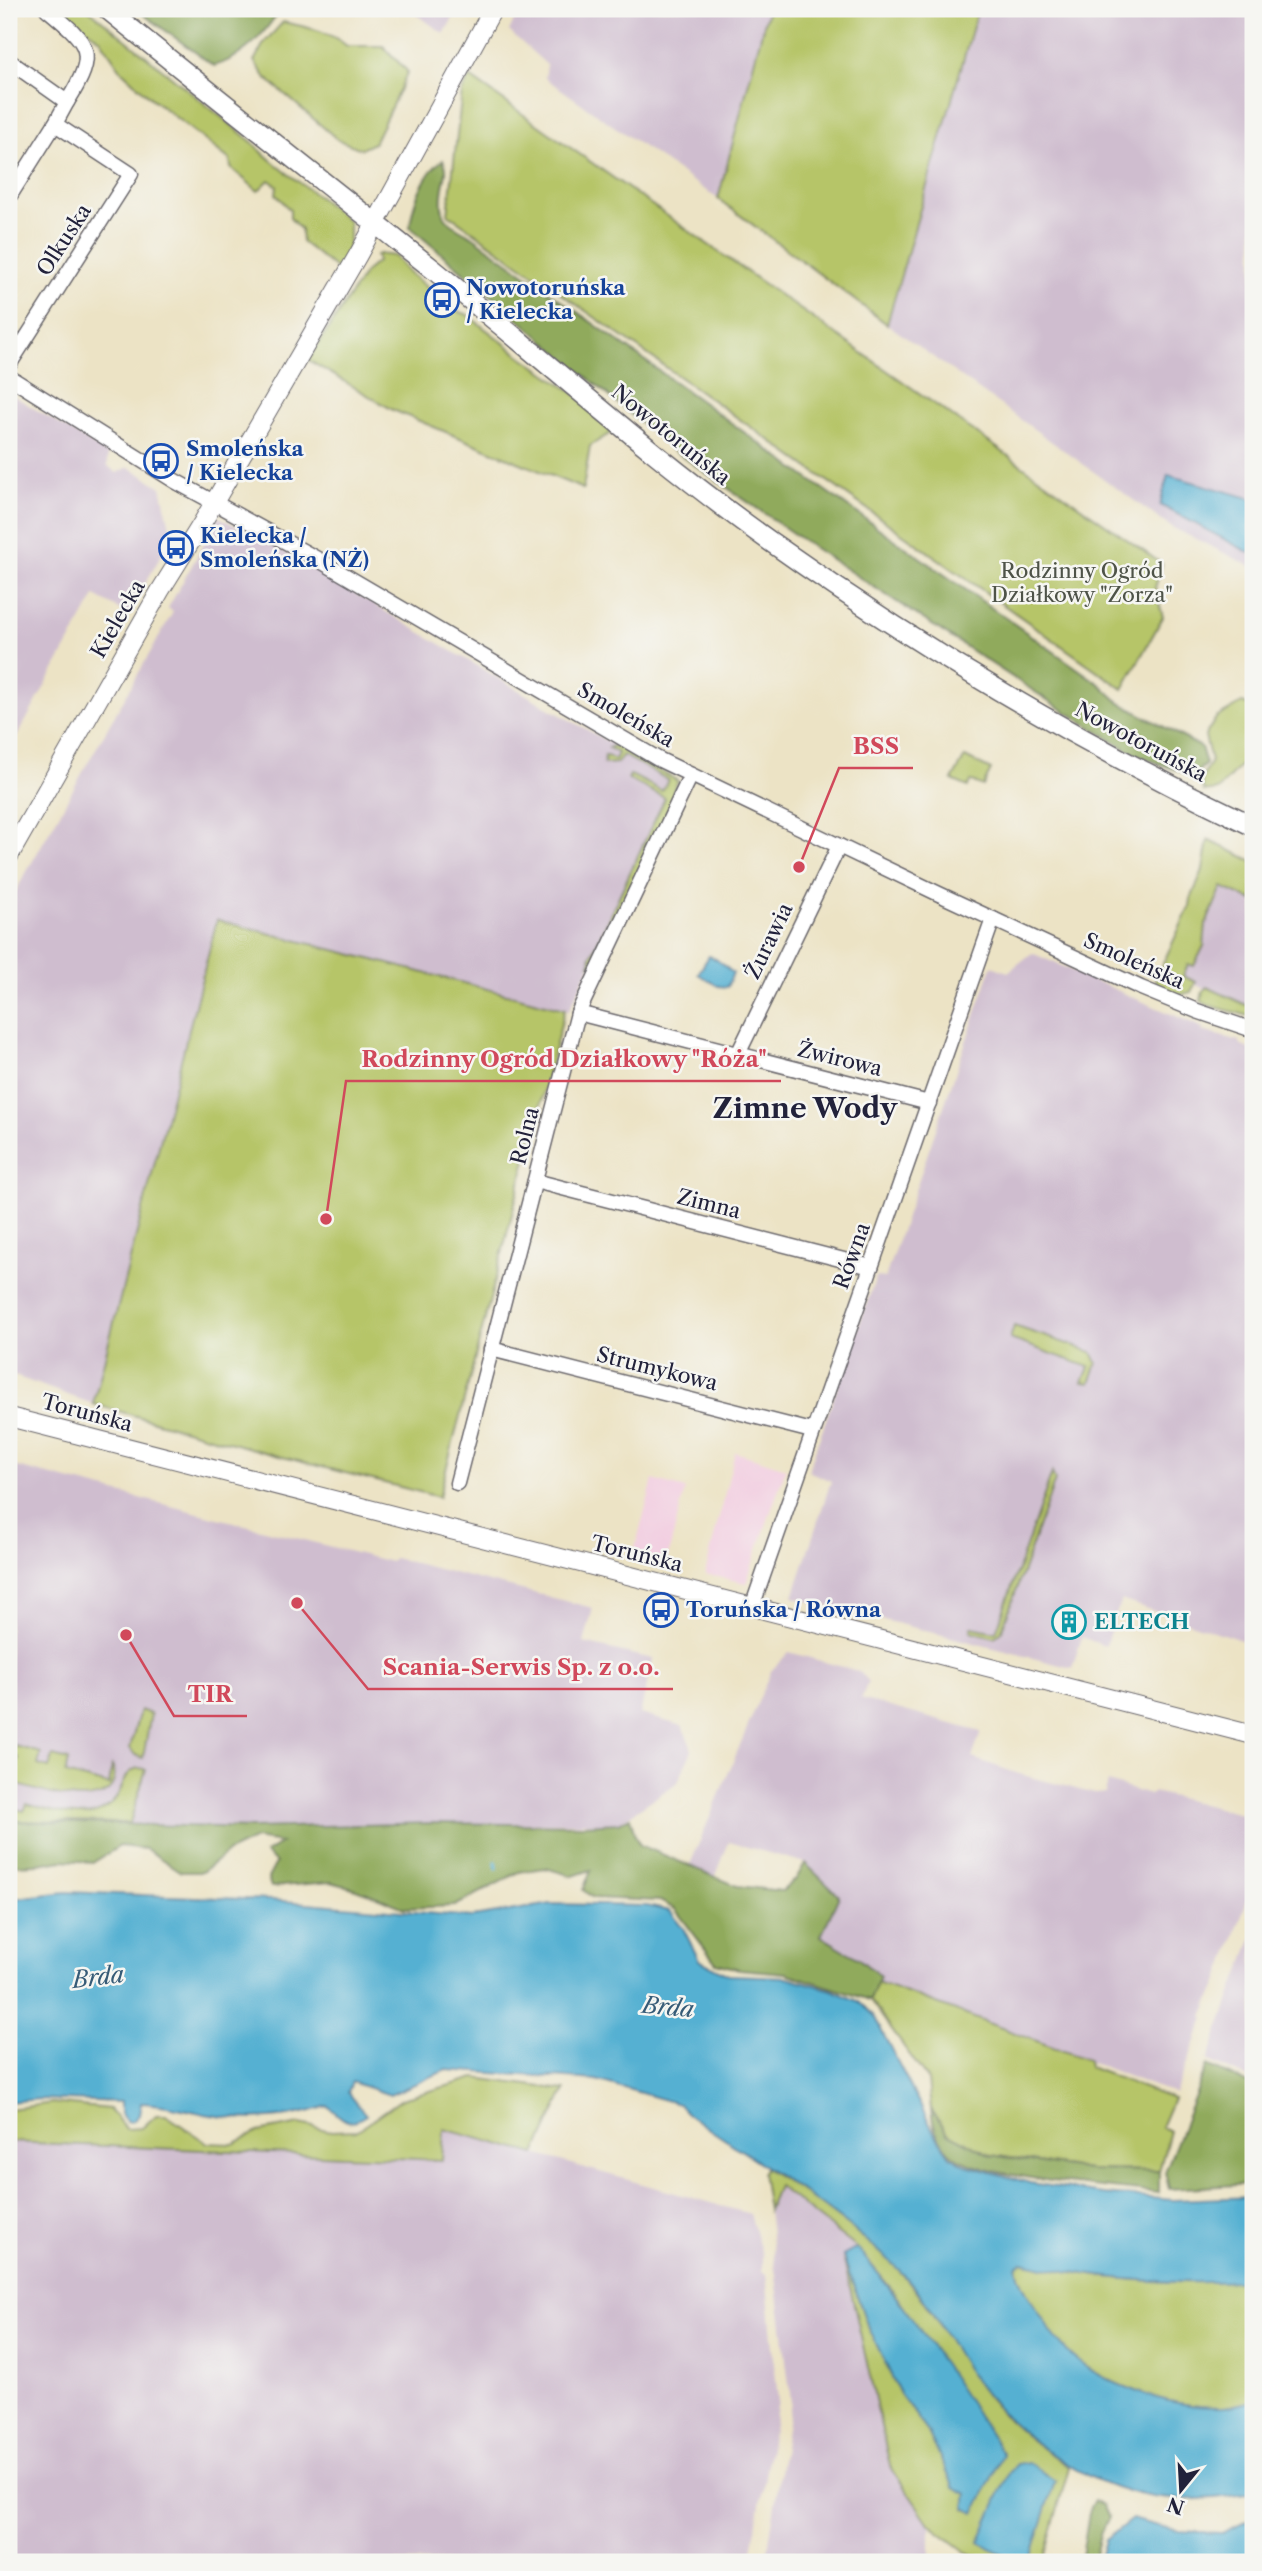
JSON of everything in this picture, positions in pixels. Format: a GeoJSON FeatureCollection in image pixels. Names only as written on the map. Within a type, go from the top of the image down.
{"type":"FeatureCollection","features":[{"type":"Feature","properties":{"kind":"main road","name":"Nowotoruńska"},"geometry":{"type":"LineString","coordinates":[[107,9],[659,456],[779,548],[920,641],[1058,724],[1129,764],[1253,826]]}},
{"type":"Feature","properties":{"kind":"street"},"geometry":{"type":"LineString","coordinates":[[9,197],[67,102],[81,76],[87,54],[80,36],[47,9]]}},
{"type":"Feature","properties":{"kind":"street","name":"Kielecka"},"geometry":{"type":"LineString","coordinates":[[9,856],[375,224],[493,9]]}},
{"type":"Feature","properties":{"kind":"street"},"geometry":{"type":"LineString","coordinates":[[9,61],[67,102]]}},
{"type":"Feature","properties":{"kind":"street","name":"Olkuska"},"geometry":{"type":"LineString","coordinates":[[9,365],[131,174],[55,124]]}},
{"type":"Feature","properties":{"kind":"street","name":"Smoleńska"},"geometry":{"type":"LineString","coordinates":[[9,377],[154,469],[319,560],[642,751],[993,919],[1196,1011],[1253,1030]]}},
{"type":"Feature","properties":{"kind":"street","name":"Rolna"},"geometry":{"type":"LineString","coordinates":[[457,1483],[578,1013],[691,775]]}},
{"type":"Feature","properties":{"kind":"street","name":"Żurawia"},"geometry":{"type":"LineString","coordinates":[[738,1054],[839,846]]}},
{"type":"Feature","properties":{"kind":"street","name":"Równa"},"geometry":{"type":"LineString","coordinates":[[752,1607],[993,919]]}},
{"type":"Feature","properties":{"kind":"street","name":"Żwirowa"},"geometry":{"type":"LineString","coordinates":[[578,1013],[929,1103]]}},
{"type":"Feature","properties":{"kind":"street","name":"Zimna"},"geometry":{"type":"LineString","coordinates":[[535,1181],[871,1267]]}},
{"type":"Feature","properties":{"kind":"street","name":"Strumykowa"},"geometry":{"type":"LineString","coordinates":[[491,1349],[812,1431]]}},
{"type":"Feature","properties":{"kind":"street","name":"Toruńska"},"geometry":{"type":"LineString","coordinates":[[9,1417],[1253,1735]]}},
{"type":"Feature","properties":{"kind":"shaded area"},"geometry":{"type":"Polygon","coordinates":[[[409,9],[458,9],[444,34],[409,9]]]}},
{"type":"Feature","properties":{"kind":"shaded area"},"geometry":{"type":"Polygon","coordinates":[[[520,9],[768,9],[718,199],[545,78],[547,65],[509,31],[520,9]]]}},
{"type":"Feature","properties":{"kind":"shaded area"},"geometry":{"type":"Polygon","coordinates":[[[978,9],[1253,9],[1253,567],[1171,527],[887,324],[978,9]]]}},
{"type":"Feature","properties":{"kind":"shaded area"},"geometry":{"type":"Polygon","coordinates":[[[9,393],[108,454],[108,466],[117,473],[129,467],[161,487],[172,536],[128,614],[95,596],[9,751],[9,393]]]}},
{"type":"Feature","properties":{"kind":"shaded area"},"geometry":{"type":"Polygon","coordinates":[[[219,517],[280,549],[552,710],[678,781],[569,1010],[217,920],[93,1404],[9,1374],[9,903],[173,612],[168,608],[219,517]]]}},
{"type":"Feature","properties":{"kind":"shaded area"},"geometry":{"type":"Polygon","coordinates":[[[1222,850],[1253,865],[1253,1010],[1164,971],[1222,850]]]}},
{"type":"Feature","properties":{"kind":"shaded area"},"geometry":{"type":"Polygon","coordinates":[[[1032,953],[1203,1028],[1202,1031],[1239,1041],[1242,1046],[1253,1050],[1253,1644],[1121,1600],[1105,1646],[1082,1637],[1072,1668],[793,1597],[831,1481],[808,1471],[876,1277],[885,1278],[992,966],[1008,972],[1032,953]]]}},
{"type":"Feature","properties":{"kind":"shaded area"},"geometry":{"type":"Polygon","coordinates":[[[735,1452],[786,1468],[746,1583],[705,1574],[735,1452]]]}},
{"type":"Feature","properties":{"kind":"shaded area"},"geometry":{"type":"Polygon","coordinates":[[[9,1465],[391,1562],[394,1558],[593,1608],[584,1643],[653,1659],[640,1714],[683,1726],[692,1750],[678,1782],[618,1823],[431,1823],[226,1828],[9,1821],[9,1465]]]}},
{"type":"Feature","properties":{"kind":"shaded area"},"geometry":{"type":"Polygon","coordinates":[[[653,1480],[685,1489],[666,1564],[633,1556],[653,1480]]]}},
{"type":"Feature","properties":{"kind":"shaded area"},"geometry":{"type":"Polygon","coordinates":[[[789,1652],[860,1672],[868,1682],[861,1699],[981,1732],[972,1758],[1019,1774],[1095,1794],[1105,1793],[1108,1782],[1149,1795],[1154,1792],[1253,1817],[1253,1883],[1175,2094],[877,1982],[880,1976],[859,1959],[821,1936],[839,1896],[805,1863],[729,1842],[715,1878],[689,1867],[771,1671],[789,1652]]]}},
{"type":"Feature","properties":{"kind":"shaded area"},"geometry":{"type":"Polygon","coordinates":[[[1253,1936],[1253,2081],[1208,2060],[1253,1936]]]}},
{"type":"Feature","properties":{"kind":"shaded area"},"geometry":{"type":"Polygon","coordinates":[[[443,2128],[750,2214],[762,2255],[762,2272],[766,2274],[778,2401],[750,2562],[9,2562],[9,2142],[441,2160],[443,2128]]]}},
{"type":"Feature","properties":{"kind":"shaded area"},"geometry":{"type":"Polygon","coordinates":[[[777,2186],[857,2248],[843,2256],[890,2466],[930,2525],[930,2562],[766,2562],[791,2402],[768,2210],[777,2186]]]}},
{"type":"Feature","properties":{"kind":"green space"},"geometry":{"type":"Polygon","coordinates":[[[58,9],[88,9],[349,222],[349,246],[339,271],[302,242],[301,230],[290,218],[290,210],[276,194],[277,186],[269,180],[258,191],[231,168],[230,160],[151,98],[122,71],[100,39],[58,9]]]}},
{"type":"Feature","properties":{"kind":"green space"},"geometry":{"type":"Polygon","coordinates":[[[136,9],[280,9],[252,44],[234,57],[214,66],[136,9]]]}},
{"type":"Feature","properties":{"kind":"green space"},"geometry":{"type":"Polygon","coordinates":[[[768,9],[978,9],[887,324],[718,199],[768,9]]]}},
{"type":"Feature","properties":{"kind":"green space"},"geometry":{"type":"Polygon","coordinates":[[[283,22],[324,33],[347,46],[383,46],[408,72],[374,143],[361,149],[338,140],[266,78],[254,61],[264,43],[283,22]]]}},
{"type":"Feature","properties":{"kind":"green space","name":"Rodzinny Ogród Działkowy \"Zorza\""},"geometry":{"type":"Polygon","coordinates":[[[470,77],[1162,564],[1155,588],[1163,617],[1123,689],[448,214],[462,91],[470,77]]]}},
{"type":"Feature","properties":{"kind":"green space"},"geometry":{"type":"Polygon","coordinates":[[[443,160],[446,171],[442,210],[455,226],[1101,685],[1120,703],[1201,747],[1206,764],[1193,776],[1136,755],[814,548],[673,450],[410,227],[420,190],[430,172],[443,160]]]}},
{"type":"Feature","properties":{"kind":"green space"},"geometry":{"type":"Polygon","coordinates":[[[376,256],[395,256],[406,270],[454,310],[466,314],[522,357],[622,426],[590,446],[583,489],[393,410],[308,360],[366,271],[378,261],[376,256]]]}},
{"type":"Feature","properties":{"kind":"green space"},"geometry":{"type":"Polygon","coordinates":[[[1242,703],[1253,707],[1253,752],[1218,790],[1204,792],[1201,780],[1211,761],[1205,736],[1216,718],[1242,703]]]}},
{"type":"Feature","properties":{"kind":"green space"},"geometry":{"type":"Polygon","coordinates":[[[614,745],[678,781],[673,791],[676,794],[595,963],[590,964],[590,958],[665,798],[628,779],[630,775],[633,776],[662,791],[668,780],[623,755],[617,763],[604,764],[605,755],[615,760],[618,753],[609,748],[614,745]]]}},
{"type":"Feature","properties":{"kind":"green space"},"geometry":{"type":"Polygon","coordinates":[[[965,757],[991,770],[983,786],[971,781],[968,787],[952,780],[965,757]]]}},
{"type":"Feature","properties":{"kind":"green space"},"geometry":{"type":"Polygon","coordinates":[[[1208,840],[1253,861],[1253,901],[1222,887],[1206,924],[1204,946],[1194,966],[1188,964],[1183,976],[1196,982],[1191,992],[1174,997],[1157,989],[1155,980],[1190,906],[1203,870],[1208,840]]]}},
{"type":"Feature","properties":{"kind":"green space"},"geometry":{"type":"Polygon","coordinates":[[[217,920],[565,1009],[439,1497],[93,1404],[217,920]]]}},
{"type":"Feature","properties":{"kind":"green space"},"geometry":{"type":"Polygon","coordinates":[[[1207,987],[1253,1008],[1253,1017],[1207,1005],[1201,1000],[1207,987]]]}},
{"type":"Feature","properties":{"kind":"green space"},"geometry":{"type":"Polygon","coordinates":[[[1014,1326],[1092,1352],[1097,1363],[1090,1383],[1083,1382],[1089,1367],[1010,1339],[1014,1326]]]}},
{"type":"Feature","properties":{"kind":"green space"},"geometry":{"type":"Polygon","coordinates":[[[1052,1473],[1055,1480],[1001,1633],[994,1637],[971,1631],[972,1627],[996,1632],[1052,1473]]]}},
{"type":"Feature","properties":{"kind":"green space"},"geometry":{"type":"Polygon","coordinates":[[[140,1710],[151,1714],[143,1758],[135,1755],[130,1748],[140,1710]]]}},
{"type":"Feature","properties":{"kind":"green space"},"geometry":{"type":"Polygon","coordinates":[[[15,1746],[41,1753],[38,1765],[49,1768],[53,1756],[68,1760],[65,1774],[109,1785],[112,1766],[113,1782],[102,1794],[77,1798],[9,1782],[9,1770],[15,1771],[19,1758],[12,1755],[15,1746]]]}},
{"type":"Feature","properties":{"kind":"green space"},"geometry":{"type":"Polygon","coordinates":[[[138,1768],[146,1769],[130,1823],[9,1821],[9,1807],[24,1811],[27,1804],[64,1814],[101,1811],[111,1804],[128,1775],[138,1768]]]}},
{"type":"Feature","properties":{"kind":"green space"},"geometry":{"type":"Polygon","coordinates":[[[630,1817],[640,1845],[737,1886],[782,1891],[796,1879],[805,1863],[839,1896],[821,1936],[859,1959],[880,1976],[870,2000],[786,1973],[739,1969],[716,1963],[675,1909],[660,1901],[593,1898],[583,1890],[591,1870],[573,1876],[545,1868],[519,1872],[455,1906],[404,1908],[357,1889],[331,1882],[271,1887],[268,1878],[276,1863],[265,1853],[281,1843],[255,1839],[228,1852],[202,1872],[181,1872],[146,1849],[120,1846],[94,1862],[62,1860],[9,1865],[9,1821],[253,1828],[431,1823],[583,1825],[618,1823],[630,1817]]]}},
{"type":"Feature","properties":{"kind":"green space"},"geometry":{"type":"Polygon","coordinates":[[[877,1982],[1088,2060],[1089,2067],[1173,2099],[1161,2127],[1170,2131],[1159,2171],[1089,2170],[991,2155],[946,2132],[931,2109],[928,2080],[870,2000],[877,1982]]]}},
{"type":"Feature","properties":{"kind":"green space"},"geometry":{"type":"Polygon","coordinates":[[[1207,2065],[1253,2086],[1253,2184],[1169,2189],[1165,2172],[1207,2065]]]}},
{"type":"Feature","properties":{"kind":"green space"},"geometry":{"type":"Polygon","coordinates":[[[475,2078],[565,2090],[535,2154],[444,2129],[442,2160],[9,2142],[9,2109],[52,2103],[109,2109],[126,2129],[142,2128],[156,2115],[166,2115],[207,2143],[233,2144],[258,2132],[300,2124],[331,2131],[358,2130],[402,2099],[475,2078]]]}},
{"type":"Feature","properties":{"kind":"green space"},"geometry":{"type":"Polygon","coordinates":[[[931,2109],[947,2132],[991,2155],[1089,2170],[1159,2171],[1159,2193],[1016,2176],[964,2161],[949,2152],[942,2142],[934,2126],[931,2109]]]}},
{"type":"Feature","properties":{"kind":"green space"},"geometry":{"type":"Polygon","coordinates":[[[765,2168],[840,2219],[892,2263],[918,2293],[977,2384],[996,2408],[1047,2452],[1069,2467],[1043,2562],[1030,2562],[1055,2481],[990,2519],[979,2542],[1018,2562],[988,2562],[965,2551],[930,2525],[890,2466],[843,2256],[867,2324],[900,2394],[928,2432],[954,2486],[967,2494],[965,2509],[975,2512],[1003,2454],[890,2287],[857,2248],[778,2186],[768,2210],[762,2173],[765,2168]]]}},
{"type":"Feature","properties":{"kind":"green space"},"geometry":{"type":"Polygon","coordinates":[[[1022,2262],[1080,2274],[1137,2280],[1253,2280],[1253,2401],[1222,2407],[1181,2403],[1137,2392],[1096,2373],[1064,2348],[1049,2329],[1022,2282],[1017,2265],[1022,2262]]]}},
{"type":"Feature","properties":{"kind":"green space"},"geometry":{"type":"Polygon","coordinates":[[[1094,2500],[1103,2505],[1109,2518],[1101,2532],[1093,2562],[1081,2562],[1090,2507],[1094,2500]]]}},
{"type":"Feature","properties":{"kind":"water"},"geometry":{"type":"Polygon","coordinates":[[[1168,475],[1253,499],[1253,544],[1250,553],[1160,505],[1168,475]]]}},
{"type":"Feature","properties":{"kind":"water"},"geometry":{"type":"Polygon","coordinates":[[[709,956],[733,973],[727,987],[718,986],[698,974],[709,956]]]}},
{"type":"Feature","properties":{"kind":"water","name":"Brda"},"geometry":{"type":"Polygon","coordinates":[[[66,1892],[271,1900],[473,1917],[551,1904],[647,1906],[670,1911],[683,1928],[699,1960],[728,1975],[787,1977],[858,2001],[874,2016],[935,2134],[950,2156],[966,2165],[1030,2183],[1103,2194],[1173,2200],[1253,2197],[1253,2280],[1165,2282],[1079,2273],[1022,2262],[1017,2266],[1024,2288],[1057,2339],[1064,2348],[1096,2373],[1137,2392],[1181,2403],[1222,2407],[1253,2401],[1253,2493],[1203,2499],[1153,2497],[1100,2481],[1051,2454],[1028,2437],[989,2398],[963,2364],[914,2287],[880,2252],[827,2209],[687,2114],[679,2104],[596,2080],[446,2070],[390,2095],[352,2082],[348,2092],[366,2115],[354,2121],[342,2118],[328,2106],[282,2117],[251,2119],[220,2117],[141,2103],[139,2115],[132,2122],[126,2121],[121,2114],[121,2102],[40,2099],[9,2102],[9,1899],[66,1892]]]}},
{"type":"Feature","properties":{"kind":"water"},"geometry":{"type":"Polygon","coordinates":[[[857,2248],[915,2323],[1003,2454],[975,2513],[965,2508],[967,2494],[954,2487],[928,2432],[900,2394],[867,2324],[843,2256],[857,2248]]]}},
{"type":"Feature","properties":{"kind":"water"},"geometry":{"type":"Polygon","coordinates":[[[1028,2462],[1055,2481],[1030,2562],[1018,2562],[979,2542],[1009,2473],[1017,2464],[1028,2462]]]}},
{"type":"Feature","properties":{"kind":"water"},"geometry":{"type":"Polygon","coordinates":[[[1253,2518],[1253,2562],[1099,2562],[1105,2540],[1132,2519],[1178,2531],[1223,2533],[1253,2518]]]}},
{"type":"Feature","properties":{"kind":"waterway"},"geometry":{"type":"LineString","coordinates":[[496,1862],[497,1868]]}},
{"type":"Feature","properties":{"kind":"place","name":"Nowotoruńska / Kielecka"},"geometry":{"type":"Point","coordinates":[442,300]}},
{"type":"Feature","properties":{"kind":"place","name":"Smoleńska / Kielecka"},"geometry":{"type":"Point","coordinates":[161,461]}},
{"type":"Feature","properties":{"kind":"place","name":"Kielecka / Smoleńska (NŻ)"},"geometry":{"type":"Point","coordinates":[176,548]}},
{"type":"Feature","properties":{"kind":"place","name":"BSS"},"geometry":{"type":"Point","coordinates":[799,867]}},
{"type":"Feature","properties":{"kind":"place","name":"Rodzinny Ogród Działkowy \"Róża\""},"geometry":{"type":"Point","coordinates":[326,1219]}},
{"type":"Feature","properties":{"kind":"place","name":"Scania-Serwis Sp. z o.o."},"geometry":{"type":"Point","coordinates":[297,1603]}},
{"type":"Feature","properties":{"kind":"place","name":"Toruńska / Równa"},"geometry":{"type":"Point","coordinates":[661,1610]}},
{"type":"Feature","properties":{"kind":"place","name":"ELTECH"},"geometry":{"type":"Point","coordinates":[1069,1622]}},
{"type":"Feature","properties":{"kind":"place","name":"TIR"},"geometry":{"type":"Point","coordinates":[126,1635]}},
{"type":"Feature","properties":{"kind":"district","name":"Zimne Wody"},"geometry":{"type":"Point","coordinates":[805,1108]}}]}
